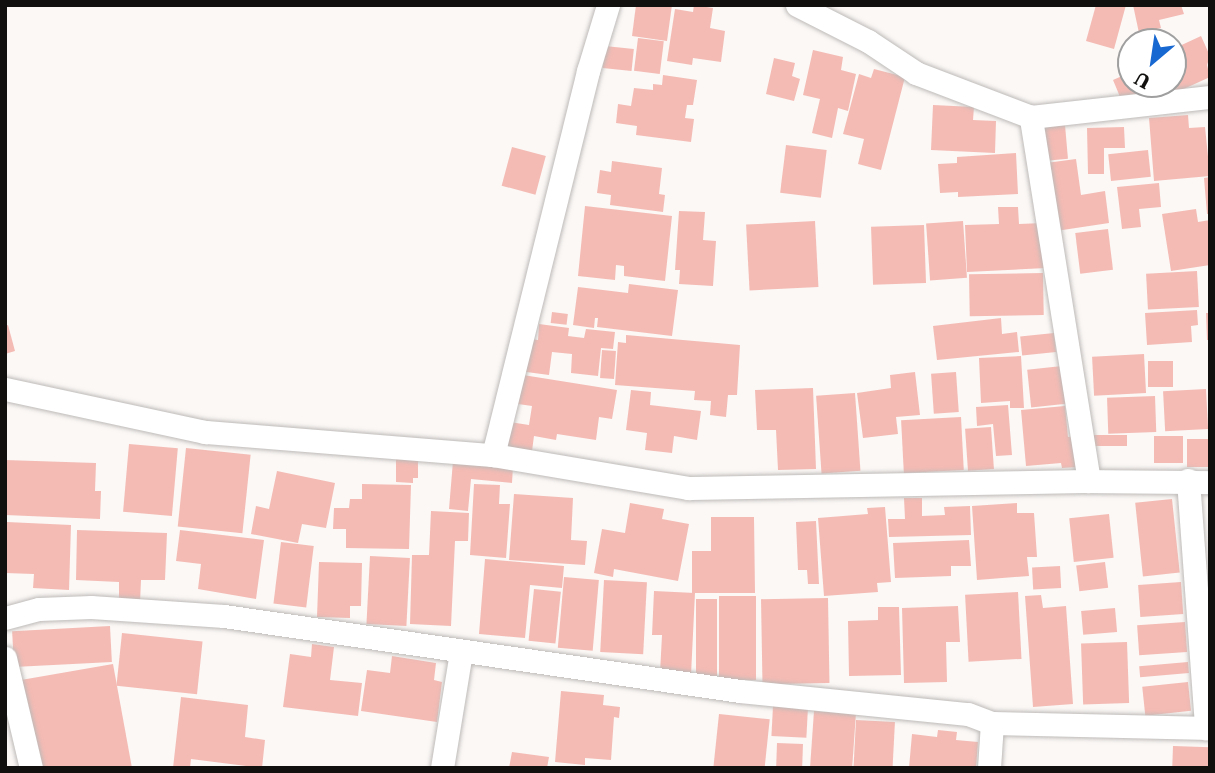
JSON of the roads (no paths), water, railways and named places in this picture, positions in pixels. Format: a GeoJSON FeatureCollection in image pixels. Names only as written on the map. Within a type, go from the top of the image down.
{"type":"FeatureCollection","features":[{"type":"Feature","properties":{"kind":"street"},"geometry":{"type":"LineString","coordinates":[[493,456],[588,71],[608,5]]}},
{"type":"Feature","properties":{"kind":"street"},"geometry":{"type":"LineString","coordinates":[[797,5],[867,41],[916,73],[1031,117],[1210,97]]}},
{"type":"Feature","properties":{"kind":"street"},"geometry":{"type":"LineString","coordinates":[[1031,117],[1089,481]]}},
{"type":"Feature","properties":{"kind":"street"},"geometry":{"type":"LineString","coordinates":[[5,389],[205,432],[493,456],[688,488],[1199,481],[1208,728],[992,723],[968,714],[740,691],[224,616],[91,607],[39,609],[5,618]]}},
{"type":"Feature","properties":{"kind":"street"},"geometry":{"type":"LineString","coordinates":[[442,768],[461,652]]}},
{"type":"Feature","properties":{"kind":"street"},"geometry":{"type":"LineString","coordinates":[[5,658],[31,768]]}},
{"type":"Feature","properties":{"kind":"street"},"geometry":{"type":"LineString","coordinates":[[989,768],[992,723]]}}]}
